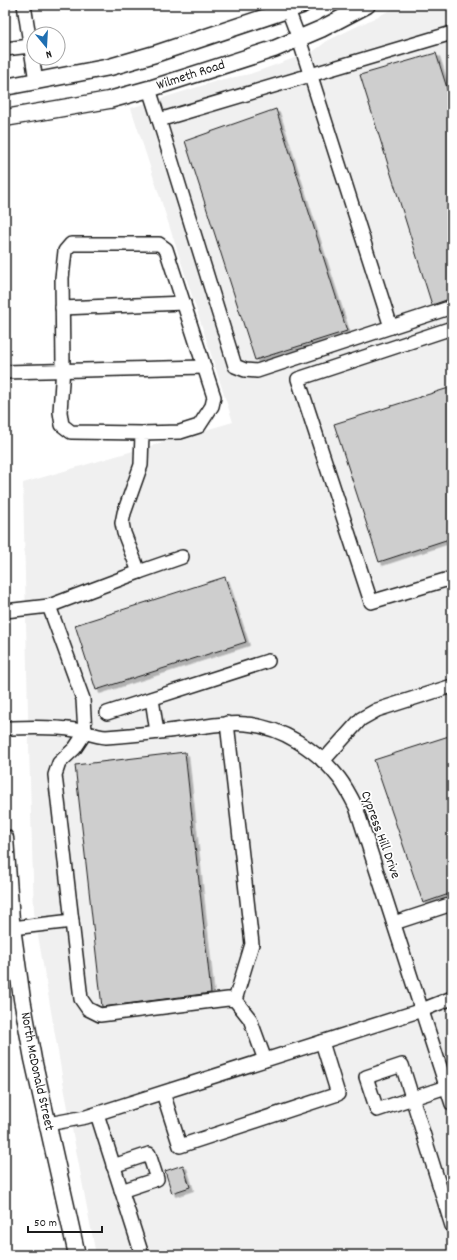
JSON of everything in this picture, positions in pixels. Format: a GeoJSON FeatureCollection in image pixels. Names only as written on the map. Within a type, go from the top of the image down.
{"type":"FeatureCollection","features":[{"type":"Feature","properties":{"kind":"main road","name":"Wilmeth Road"},"geometry":{"type":"LineString","coordinates":[[5,118],[109,100],[149,89],[248,58],[299,39],[367,5]]}},
{"type":"Feature","properties":{"kind":"main road"},"geometry":{"type":"LineString","coordinates":[[5,87],[110,67],[295,8]]}},
{"type":"Feature","properties":{"kind":"main road","name":"North McDonald Street"},"geometry":{"type":"LineString","coordinates":[[5,838],[12,928],[22,999],[77,1255]]}},
{"type":"Feature","properties":{"kind":"street"},"geometry":{"type":"LineString","coordinates":[[24,5],[27,26]]}},
{"type":"Feature","properties":{"kind":"street"},"geometry":{"type":"LineString","coordinates":[[295,8],[299,39],[391,327]]}},
{"type":"Feature","properties":{"kind":"street"},"geometry":{"type":"LineString","coordinates":[[158,120],[310,75],[451,37]]}},
{"type":"Feature","properties":{"kind":"street"},"geometry":{"type":"LineString","coordinates":[[5,49],[26,46]]}},
{"type":"Feature","properties":{"kind":"street"},"geometry":{"type":"LineString","coordinates":[[33,66],[36,82]]}},
{"type":"Feature","properties":{"kind":"street"},"geometry":{"type":"LineString","coordinates":[[149,89],[235,366],[245,370],[257,371],[452,307]]}},
{"type":"Feature","properties":{"kind":"street"},"geometry":{"type":"LineString","coordinates":[[71,244],[159,244],[166,249],[184,303],[214,397],[212,406],[200,426],[180,432],[142,433],[71,432],[62,425],[60,412],[63,370],[62,278],[65,251],[71,244]]}},
{"type":"Feature","properties":{"kind":"street"},"geometry":{"type":"LineString","coordinates":[[62,308],[184,303]]}},
{"type":"Feature","properties":{"kind":"street"},"geometry":{"type":"LineString","coordinates":[[298,379],[452,328]]}},
{"type":"Feature","properties":{"kind":"street"},"geometry":{"type":"LineString","coordinates":[[291,360],[371,602],[452,578]]}},
{"type":"Feature","properties":{"kind":"street"},"geometry":{"type":"LineString","coordinates":[[5,372],[204,367]]}},
{"type":"Feature","properties":{"kind":"street"},"geometry":{"type":"LineString","coordinates":[[139,572],[124,533],[122,523],[124,513],[141,465],[142,433]]}},
{"type":"Feature","properties":{"kind":"street"},"geometry":{"type":"LineString","coordinates":[[5,611],[49,606],[182,557]]}},
{"type":"Feature","properties":{"kind":"street"},"geometry":{"type":"LineString","coordinates":[[49,606],[83,699],[85,733],[75,748],[59,763],[55,775],[82,999],[88,1009],[100,1015],[228,999],[235,1000],[250,1019],[266,1060]]}},
{"type":"Feature","properties":{"kind":"street"},"geometry":{"type":"LineString","coordinates":[[107,714],[268,661]]}},
{"type":"Feature","properties":{"kind":"street"},"geometry":{"type":"LineString","coordinates":[[323,761],[361,719],[377,710],[452,686]]}},
{"type":"Feature","properties":{"kind":"street"},"geometry":{"type":"LineString","coordinates":[[152,699],[157,732]]}},
{"type":"Feature","properties":{"kind":"street"},"geometry":{"type":"LineString","coordinates":[[228,724],[252,944],[235,1000]]}},
{"type":"Feature","properties":{"kind":"street","name":"Cypress Hill Drive"},"geometry":{"type":"LineString","coordinates":[[5,728],[56,728],[106,737],[228,724],[248,724],[282,733],[303,745],[323,761],[339,779],[356,807],[452,1104]]}},
{"type":"Feature","properties":{"kind":"street"},"geometry":{"type":"LineString","coordinates":[[394,923],[452,904]]}},
{"type":"Feature","properties":{"kind":"street"},"geometry":{"type":"LineString","coordinates":[[12,928],[72,921]]}},
{"type":"Feature","properties":{"kind":"street"},"geometry":{"type":"LineString","coordinates":[[48,1124],[97,1114],[422,1010],[452,998]]}},
{"type":"Feature","properties":{"kind":"street"},"geometry":{"type":"LineString","coordinates":[[163,1092],[180,1146],[338,1094],[322,1042]]}},
{"type":"Feature","properties":{"kind":"street"},"geometry":{"type":"LineString","coordinates":[[446,1087],[412,1098],[452,1226]]}},
{"type":"Feature","properties":{"kind":"street"},"geometry":{"type":"LineString","coordinates":[[97,1114],[142,1255]]}},
{"type":"Feature","properties":{"kind":"street"},"geometry":{"type":"LineString","coordinates":[[113,1166],[149,1154],[157,1179],[121,1191]]}},
{"type":"Feature","properties":{"kind":"shaded area"},"geometry":{"type":"Polygon","coordinates":[[[401,5],[452,5],[452,1255],[96,1255],[64,1087],[34,912],[23,483],[233,422],[131,108],[220,80],[250,74],[314,51],[327,41],[401,5]]]}},
{"type":"Feature","properties":{"kind":"building"},"geometry":{"type":"Polygon","coordinates":[[[436,53],[452,104],[452,298],[432,305],[360,75],[436,53]]]}},
{"type":"Feature","properties":{"kind":"building"},"geometry":{"type":"Polygon","coordinates":[[[276,109],[347,331],[255,360],[185,141],[276,109]]]}},
{"type":"Feature","properties":{"kind":"building"},"geometry":{"type":"Polygon","coordinates":[[[452,387],[452,538],[379,562],[334,424],[452,387]]]}},
{"type":"Feature","properties":{"kind":"building"},"geometry":{"type":"Polygon","coordinates":[[[225,577],[246,642],[96,690],[75,625],[225,577]]]}},
{"type":"Feature","properties":{"kind":"building"},"geometry":{"type":"Polygon","coordinates":[[[452,735],[452,893],[423,903],[374,760],[452,735]]]}},
{"type":"Feature","properties":{"kind":"building"},"geometry":{"type":"Polygon","coordinates":[[[185,752],[211,993],[102,1007],[75,765],[185,752]]]}},
{"type":"Feature","properties":{"kind":"building"},"geometry":{"type":"Polygon","coordinates":[[[183,1165],[190,1187],[172,1193],[165,1171],[183,1165]]]}}]}
